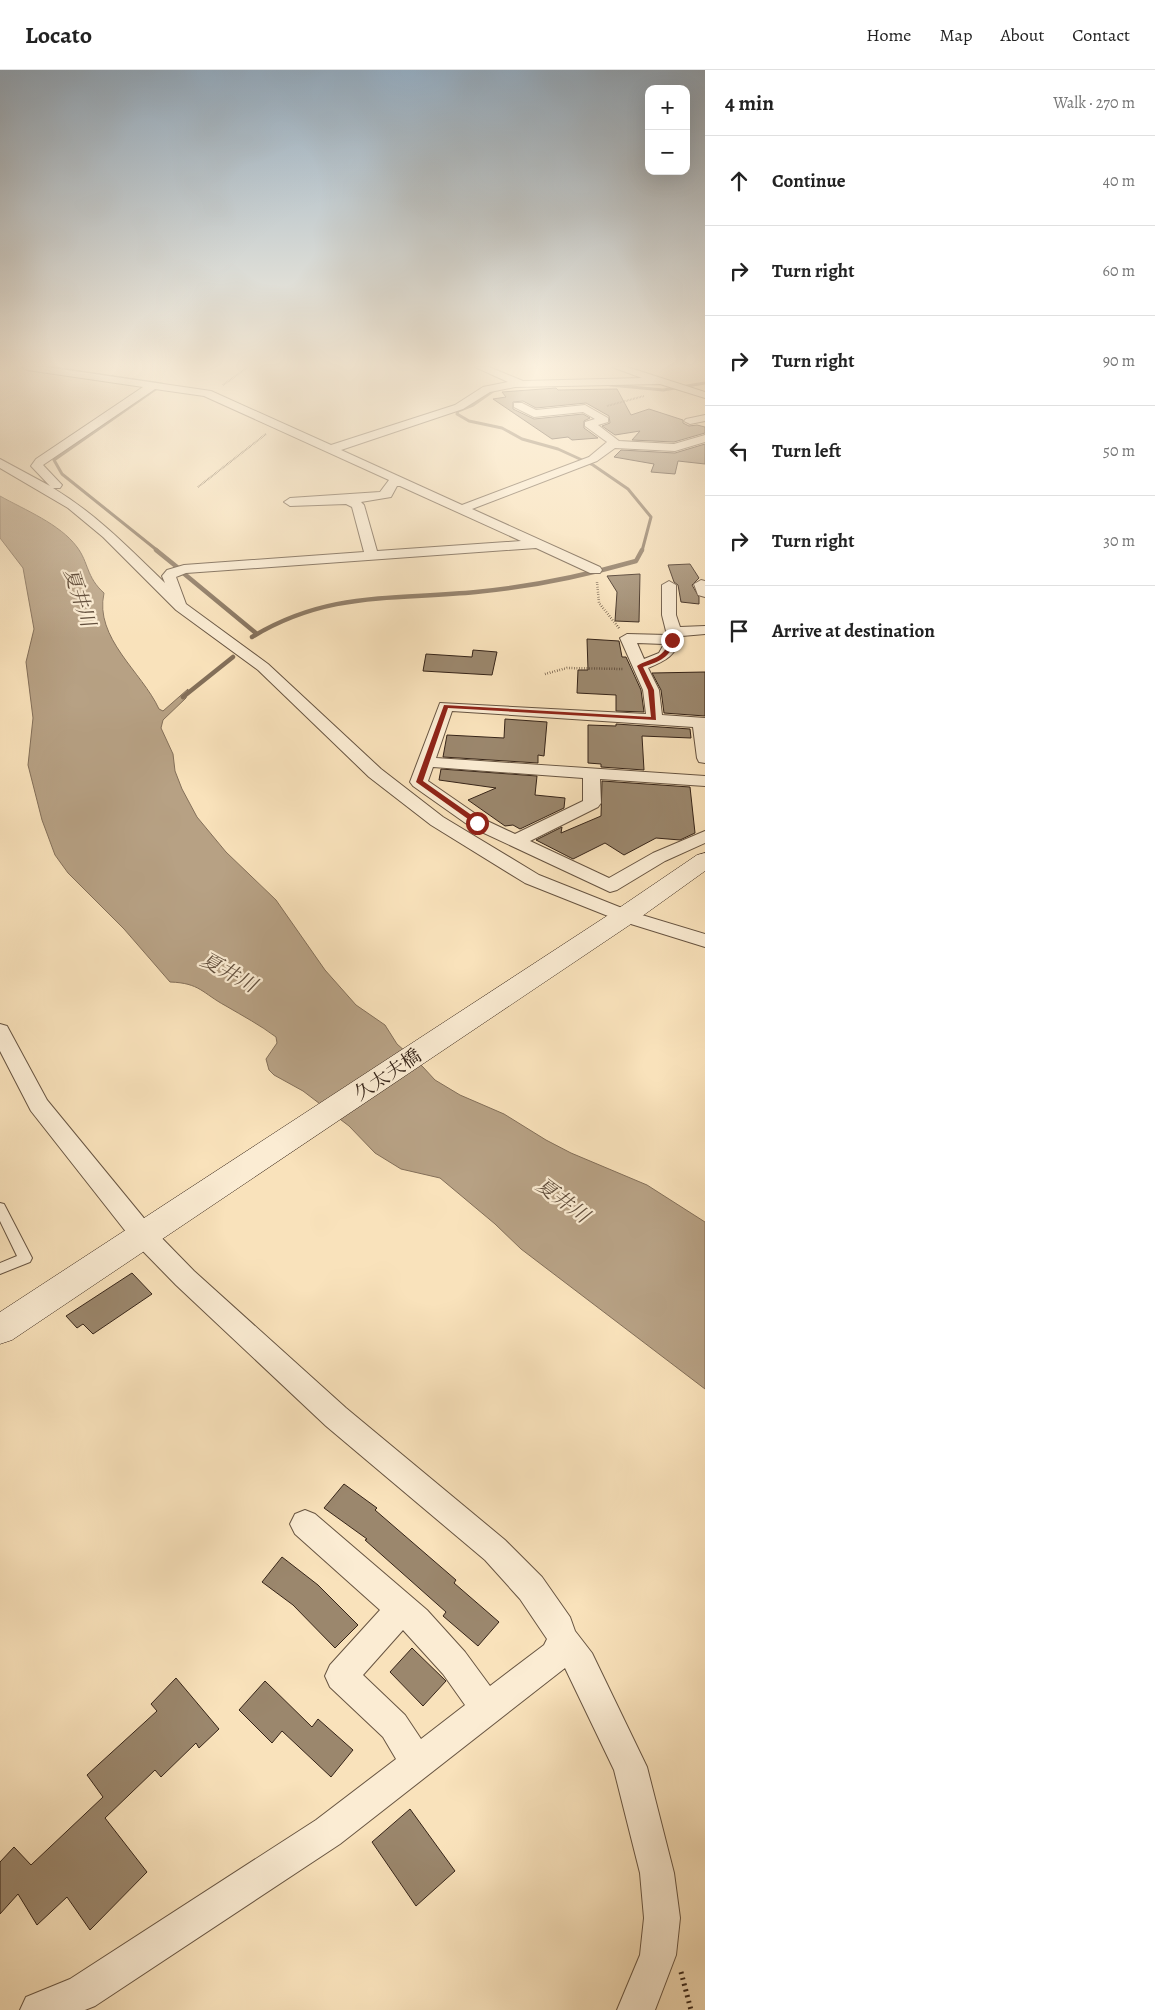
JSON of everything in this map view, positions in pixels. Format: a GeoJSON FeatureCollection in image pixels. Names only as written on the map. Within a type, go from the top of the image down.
{"type":"FeatureCollection","features":[{"type":"Feature","properties":{"kind":"street"},"geometry":{"type":"LineString","coordinates":[[45,458],[37,466],[39,470],[54,483],[72,505]]}},
{"type":"Feature","properties":{"kind":"street"},"geometry":{"type":"LineString","coordinates":[[347,458],[540,544],[597,572]]}},
{"type":"Feature","properties":{"kind":"street"},"geometry":{"type":"LineString","coordinates":[[462,509],[589,461],[593,458]]}},
{"type":"Feature","properties":{"kind":"street"},"geometry":{"type":"LineString","coordinates":[[0,463],[38,483],[72,505],[108,534],[181,607],[263,667],[375,773],[437,821],[532,879],[622,918],[705,941]]}},
{"type":"Feature","properties":{"kind":"street"},"geometry":{"type":"LineString","coordinates":[[290,502],[348,500],[382,496],[387,494],[393,483],[401,482]]}},
{"type":"Feature","properties":{"kind":"street"},"geometry":{"type":"LineString","coordinates":[[348,500],[358,505],[372,556]]}},
{"type":"Feature","properties":{"kind":"street"},"geometry":{"type":"LineString","coordinates":[[181,607],[170,576],[177,570],[540,544]]}},
{"type":"Feature","properties":{"kind":"street"},"geometry":{"type":"LineString","coordinates":[[640,668],[659,660],[670,649],[673,637],[669,615],[669,585]]}},
{"type":"Feature","properties":{"kind":"street"},"geometry":{"type":"LineString","coordinates":[[654,719],[651,690],[627,638],[673,637],[682,630],[705,630]]}},
{"type":"Feature","properties":{"kind":"street"},"geometry":{"type":"LineString","coordinates":[[705,758],[702,723],[446,706],[419,782],[477,823],[610,886],[659,857],[705,836]]}},
{"type":"Feature","properties":{"kind":"street"},"geometry":{"type":"LineString","coordinates":[[427,762],[705,781]]}},
{"type":"Feature","properties":{"kind":"street"},"geometry":{"type":"LineString","coordinates":[[516,841],[592,803],[591,773]]}},
{"type":"Feature","properties":{"kind":"street","name":"久太夫橋"},"geometry":{"type":"LineString","coordinates":[[0,1330],[622,918],[705,860]]}},
{"type":"Feature","properties":{"kind":"street"},"geometry":{"type":"LineString","coordinates":[[0,1032],[39,1105],[149,1232],[185,1278],[336,1417],[495,1550],[531,1588],[560,1628],[563,1640],[581,1664],[630,1767],[657,1874],[662,1918],[658,1955],[636,2010]]}},
{"type":"Feature","properties":{"kind":"street"},"geometry":{"type":"LineString","coordinates":[[305,1524],[401,1609],[436,1643],[488,1708]]}},
{"type":"Feature","properties":{"kind":"street"},"geometry":{"type":"LineString","coordinates":[[401,1609],[341,1676],[394,1726],[417,1763]]}},
{"type":"Feature","properties":{"kind":"street"},"geometry":{"type":"LineString","coordinates":[[39,2010],[82,1993],[328,1832],[555,1656],[563,1640]]}},
{"type":"Feature","properties":{"kind":"lane"},"geometry":{"type":"LineString","coordinates":[[0,1208],[25,1258],[0,1268]]}},
{"type":"Feature","properties":{"kind":"path"},"geometry":{"type":"LineString","coordinates":[[198,488],[236,458]]}},
{"type":"Feature","properties":{"kind":"path"},"geometry":{"type":"LineString","coordinates":[[597,572],[596,589],[600,607],[627,638]]}},
{"type":"Feature","properties":{"kind":"path"},"geometry":{"type":"LineString","coordinates":[[545,674],[567,668],[640,668]]}},
{"type":"Feature","properties":{"kind":"water","name":"夏井川"},"geometry":{"type":"Polygon","coordinates":[[[0,496],[52,524],[77,547],[91,576],[104,593],[103,609],[106,625],[113,640],[159,709],[163,711],[188,689],[186,698],[163,720],[161,728],[173,754],[175,771],[182,789],[197,817],[226,852],[276,900],[325,970],[356,1005],[385,1025],[397,1044],[435,1080],[460,1095],[504,1114],[571,1153],[647,1185],[705,1222],[705,1389],[521,1249],[495,1224],[440,1178],[401,1169],[375,1153],[349,1126],[303,1091],[274,1075],[269,1070],[266,1059],[277,1043],[276,1037],[195,987],[188,984],[170,982],[124,929],[68,873],[55,855],[42,820],[28,765],[33,718],[26,662],[34,629],[23,568],[0,538],[0,496]]]}},
{"type":"Feature","properties":{"kind":"building"},"geometry":{"type":"Polygon","coordinates":[[[617,458],[705,458],[705,464],[678,461],[675,474],[651,472],[654,464],[617,458]]]}},
{"type":"Feature","properties":{"kind":"building"},"geometry":{"type":"Polygon","coordinates":[[[690,564],[699,578],[692,585],[699,597],[699,604],[681,602],[678,585],[674,582],[668,565],[690,564]]]}},
{"type":"Feature","properties":{"kind":"building"},"geometry":{"type":"Polygon","coordinates":[[[640,574],[639,622],[615,621],[617,592],[607,576],[640,574]]]}},
{"type":"Feature","properties":{"kind":"building"},"geometry":{"type":"Polygon","coordinates":[[[587,639],[619,641],[622,657],[626,657],[641,690],[644,712],[616,711],[616,695],[577,693],[578,670],[588,670],[587,639]]]}},
{"type":"Feature","properties":{"kind":"building"},"geometry":{"type":"Polygon","coordinates":[[[473,650],[497,652],[492,675],[423,671],[426,654],[472,657],[473,650]]]}},
{"type":"Feature","properties":{"kind":"building"},"geometry":{"type":"Polygon","coordinates":[[[705,672],[705,716],[664,713],[661,690],[652,673],[705,672]]]}},
{"type":"Feature","properties":{"kind":"building"},"geometry":{"type":"Polygon","coordinates":[[[505,719],[547,722],[544,756],[538,755],[538,763],[443,757],[447,735],[504,738],[505,719]]]}},
{"type":"Feature","properties":{"kind":"building"},"geometry":{"type":"Polygon","coordinates":[[[616,724],[690,729],[691,738],[642,736],[644,770],[601,767],[601,764],[588,763],[588,725],[616,726],[616,724]]]}},
{"type":"Feature","properties":{"kind":"building"},"geometry":{"type":"Polygon","coordinates":[[[441,769],[537,776],[535,795],[565,798],[564,808],[520,829],[513,825],[505,826],[468,800],[496,788],[439,780],[441,769]]]}},
{"type":"Feature","properties":{"kind":"building"},"geometry":{"type":"Polygon","coordinates":[[[602,781],[690,787],[695,833],[680,840],[656,838],[624,855],[605,843],[573,859],[536,840],[562,827],[561,833],[601,816],[602,781]]]}},
{"type":"Feature","properties":{"kind":"building"},"geometry":{"type":"Polygon","coordinates":[[[132,1273],[152,1294],[93,1334],[83,1324],[77,1328],[66,1316],[132,1273]]]}},
{"type":"Feature","properties":{"kind":"building"},"geometry":{"type":"Polygon","coordinates":[[[344,1484],[377,1508],[375,1510],[456,1580],[454,1583],[499,1622],[478,1646],[443,1616],[446,1612],[365,1540],[367,1539],[324,1508],[344,1484]]]}},
{"type":"Feature","properties":{"kind":"building"},"geometry":{"type":"Polygon","coordinates":[[[282,1557],[318,1585],[358,1625],[335,1648],[293,1605],[262,1582],[282,1557]]]}},
{"type":"Feature","properties":{"kind":"building"},"geometry":{"type":"Polygon","coordinates":[[[412,1648],[446,1681],[423,1706],[390,1672],[412,1648]]]}},
{"type":"Feature","properties":{"kind":"building"},"geometry":{"type":"Polygon","coordinates":[[[176,1678],[219,1729],[199,1748],[196,1743],[161,1777],[155,1770],[105,1818],[147,1872],[90,1930],[67,1897],[37,1925],[18,1894],[0,1914],[0,1862],[14,1847],[31,1865],[103,1797],[87,1775],[157,1711],[151,1704],[176,1678]]]}},
{"type":"Feature","properties":{"kind":"building"},"geometry":{"type":"Polygon","coordinates":[[[265,1681],[312,1727],[318,1719],[353,1750],[331,1777],[282,1731],[272,1743],[239,1710],[265,1681]]]}},
{"type":"Feature","properties":{"kind":"building"},"geometry":{"type":"Polygon","coordinates":[[[410,1809],[455,1871],[416,1906],[372,1842],[410,1809]]]}},
{"type":"Feature","properties":{"kind":"waterway"},"geometry":{"type":"LineString","coordinates":[[58,458],[54,460],[62,474],[158,551]]}},
{"type":"Feature","properties":{"kind":"waterway"},"geometry":{"type":"LineString","coordinates":[[577,458],[593,465],[628,489],[651,517],[642,551]]}},
{"type":"Feature","properties":{"kind":"waterway"},"geometry":{"type":"LineString","coordinates":[[156,550],[177,567]]}},
{"type":"Feature","properties":{"kind":"waterway"},"geometry":{"type":"LineString","coordinates":[[252,637],[280,622],[334,605],[361,600],[476,592],[536,584],[636,561],[642,550]]}},
{"type":"Feature","properties":{"kind":"waterway"},"geometry":{"type":"LineString","coordinates":[[182,572],[257,634]]}},
{"type":"Feature","properties":{"kind":"waterway"},"geometry":{"type":"LineString","coordinates":[[183,697],[233,657]]}},
{"type":"Feature","properties":{"kind":"route"},"geometry":{"type":"LineString","coordinates":[[477,823],[419,782],[446,706],[654,719],[651,690],[640,666],[659,660],[664,656],[670,649],[672,640]]}}]}
